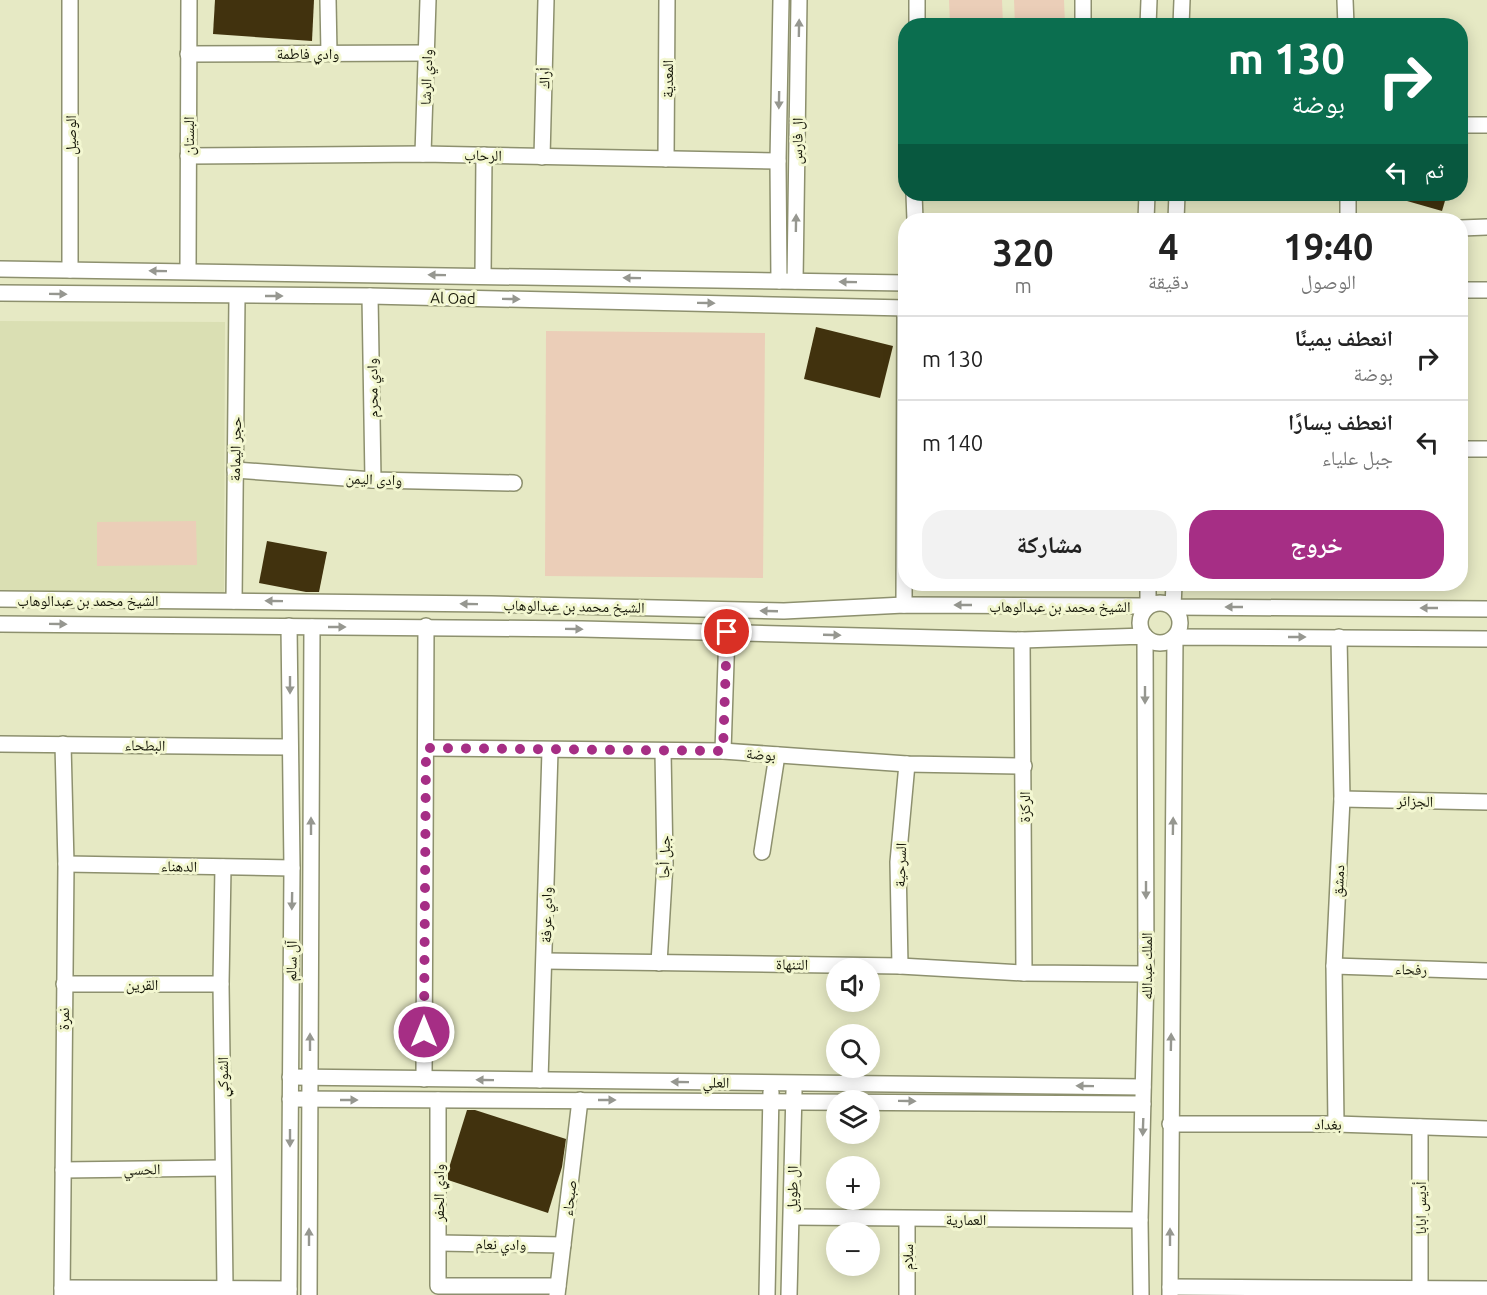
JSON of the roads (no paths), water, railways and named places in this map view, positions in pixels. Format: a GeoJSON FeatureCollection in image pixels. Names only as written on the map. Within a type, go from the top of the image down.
{"type":"FeatureCollection","features":[{"type":"Feature","properties":{"kind":"street","name":"الوصيل"},"geometry":{"type":"LineString","coordinates":[[70,0],[70,270]]}},
{"type":"Feature","properties":{"kind":"street","name":"البستان"},"geometry":{"type":"LineString","coordinates":[[188,271],[189,0]]}},
{"type":"Feature","properties":{"kind":"street"},"geometry":{"type":"LineString","coordinates":[[328,0],[329,53]]}},
{"type":"Feature","properties":{"kind":"street","name":"وادي الرشا"},"geometry":{"type":"LineString","coordinates":[[423,154],[428,0]]}},
{"type":"Feature","properties":{"kind":"street","name":"أراك"},"geometry":{"type":"LineString","coordinates":[[542,157],[546,0]]}},
{"type":"Feature","properties":{"kind":"street","name":"المعدية"},"geometry":{"type":"LineString","coordinates":[[666,159],[667,0]]}},
{"type":"Feature","properties":{"kind":"street","name":"ال فارس"},"geometry":{"type":"LineString","coordinates":[[779,281],[778,161],[782,0]]}},
{"type":"Feature","properties":{"kind":"street","name":"ال فارس"},"geometry":{"type":"LineString","coordinates":[[795,281],[799,0]]}},
{"type":"Feature","properties":{"kind":"street"},"geometry":{"type":"LineString","coordinates":[[916,18],[917,0]]}},
{"type":"Feature","properties":{"kind":"street"},"geometry":{"type":"LineString","coordinates":[[1083,0],[1083,18]]}},
{"type":"Feature","properties":{"kind":"street"},"geometry":{"type":"LineString","coordinates":[[1148,18],[1149,0]]}},
{"type":"Feature","properties":{"kind":"street"},"geometry":{"type":"LineString","coordinates":[[1181,18],[1182,0]]}},
{"type":"Feature","properties":{"kind":"street"},"geometry":{"type":"LineString","coordinates":[[1345,0],[1346,18]]}},
{"type":"Feature","properties":{"kind":"street","name":"وادي فاطمة"},"geometry":{"type":"LineString","coordinates":[[188,54],[427,52]]}},
{"type":"Feature","properties":{"kind":"street"},"geometry":{"type":"LineString","coordinates":[[1468,125],[1487,125]]}},
{"type":"Feature","properties":{"kind":"street","name":"الرحاب"},"geometry":{"type":"LineString","coordinates":[[188,156],[423,154],[778,161]]}},
{"type":"Feature","properties":{"kind":"street"},"geometry":{"type":"LineString","coordinates":[[483,276],[484,155]]}},
{"type":"Feature","properties":{"kind":"street"},"geometry":{"type":"LineString","coordinates":[[1468,228],[1487,227]]}},
{"type":"Feature","properties":{"kind":"street","name":"Al Oad"},"geometry":{"type":"LineString","coordinates":[[0,269],[898,284]]}},
{"type":"Feature","properties":{"kind":"street"},"geometry":{"type":"LineString","coordinates":[[1468,290],[1487,290]]}},
{"type":"Feature","properties":{"kind":"street","name":"Al Oad"},"geometry":{"type":"LineString","coordinates":[[0,292],[237,297],[370,296],[898,308]]}},
{"type":"Feature","properties":{"kind":"street","name":"وادي محرم"},"geometry":{"type":"LineString","coordinates":[[370,296],[373,480]]}},
{"type":"Feature","properties":{"kind":"street","name":"حجر اليمامة"},"geometry":{"type":"LineString","coordinates":[[234,601],[237,297]]}},
{"type":"Feature","properties":{"kind":"street"},"geometry":{"type":"LineString","coordinates":[[1468,449],[1487,449]]}},
{"type":"Feature","properties":{"kind":"street","name":"وادى اليمن"},"geometry":{"type":"LineString","coordinates":[[235,471],[373,480],[514,483]]}},
{"type":"Feature","properties":{"kind":"street"},"geometry":{"type":"LineString","coordinates":[[904,591],[904,605]]}},
{"type":"Feature","properties":{"kind":"street"},"geometry":{"type":"LineString","coordinates":[[1148,591],[1148,606]]}},
{"type":"Feature","properties":{"kind":"street"},"geometry":{"type":"LineString","coordinates":[[1174,591],[1173,607],[1180,618],[1181,625],[1175,637]]}},
{"type":"Feature","properties":{"kind":"street","name":"الشيخ محمد بن عبدالوهاب"},"geometry":{"type":"LineString","coordinates":[[0,599],[539,605],[783,611],[904,605],[1148,606]]}},
{"type":"Feature","properties":{"kind":"street"},"geometry":{"type":"LineString","coordinates":[[1487,609],[1173,607],[1161,603],[1148,606],[1143,611],[1140,624],[1145,636],[1156,643],[1163,643],[1175,637],[1487,639]]}},
{"type":"Feature","properties":{"kind":"street"},"geometry":{"type":"LineString","coordinates":[[539,605],[540,628]]}},
{"type":"Feature","properties":{"kind":"street","name":"الشيخ محمد بن عبدالوهاب"},"geometry":{"type":"LineString","coordinates":[[0,624],[426,626],[1022,640],[1145,636]]}},
{"type":"Feature","properties":{"kind":"street","name":"آل سالم"},"geometry":{"type":"LineString","coordinates":[[289,626],[292,868],[289,1292]]}},
{"type":"Feature","properties":{"kind":"street"},"geometry":{"type":"LineString","coordinates":[[424,1079],[426,626]]}},
{"type":"Feature","properties":{"kind":"street","name":"آل سالم"},"geometry":{"type":"LineString","coordinates":[[309,1295],[312,627]]}},
{"type":"Feature","properties":{"kind":"street"},"geometry":{"type":"LineString","coordinates":[[723,751],[727,632]]}},
{"type":"Feature","properties":{"kind":"street","name":"الملك عبدالله"},"geometry":{"type":"LineString","coordinates":[[1141,1295],[1140,1220],[1146,974],[1145,636]]}},
{"type":"Feature","properties":{"kind":"street","name":"الملك عبدالله"},"geometry":{"type":"LineString","coordinates":[[1170,1291],[1175,637]]}},
{"type":"Feature","properties":{"kind":"street","name":"دمشق"},"geometry":{"type":"LineString","coordinates":[[1336,1124],[1334,966],[1342,799],[1339,638]]}},
{"type":"Feature","properties":{"kind":"street","name":"الركزة"},"geometry":{"type":"LineString","coordinates":[[1022,640],[1024,974]]}},
{"type":"Feature","properties":{"kind":"street","name":"البطحاء"},"geometry":{"type":"LineString","coordinates":[[0,744],[290,747]]}},
{"type":"Feature","properties":{"kind":"street","name":"نمرة"},"geometry":{"type":"LineString","coordinates":[[62,1292],[66,864],[63,744]]}},
{"type":"Feature","properties":{"kind":"street","name":"بوضة"},"geometry":{"type":"LineString","coordinates":[[426,748],[723,751],[907,764],[1024,766]]}},
{"type":"Feature","properties":{"kind":"street","name":"وادي عرفة"},"geometry":{"type":"LineString","coordinates":[[540,1080],[550,751]]}},
{"type":"Feature","properties":{"kind":"street","name":"جبل أجا"},"geometry":{"type":"LineString","coordinates":[[659,963],[665,863],[663,752]]}},
{"type":"Feature","properties":{"kind":"street"},"geometry":{"type":"LineString","coordinates":[[762,852],[777,755]]}},
{"type":"Feature","properties":{"kind":"street","name":"السرحية"},"geometry":{"type":"LineString","coordinates":[[900,966],[898,862],[907,764]]}},
{"type":"Feature","properties":{"kind":"street","name":"الجزائر"},"geometry":{"type":"LineString","coordinates":[[1342,799],[1487,802]]}},
{"type":"Feature","properties":{"kind":"street","name":"الدهناء"},"geometry":{"type":"LineString","coordinates":[[66,864],[292,868]]}},
{"type":"Feature","properties":{"kind":"street","name":"الشوكي"},"geometry":{"type":"LineString","coordinates":[[223,867],[221,984],[225,1287]]}},
{"type":"Feature","properties":{"kind":"street","name":"التنهاة"},"geometry":{"type":"LineString","coordinates":[[545,961],[900,966],[1024,974],[1146,974]]}},
{"type":"Feature","properties":{"kind":"street","name":"رفحاء"},"geometry":{"type":"LineString","coordinates":[[1334,966],[1487,971]]}},
{"type":"Feature","properties":{"kind":"street","name":"القرين"},"geometry":{"type":"LineString","coordinates":[[64,984],[221,984]]}},
{"type":"Feature","properties":{"kind":"street","name":"العلي"},"geometry":{"type":"LineString","coordinates":[[290,1077],[1143,1087]]}},
{"type":"Feature","properties":{"kind":"street","name":"ال طويل"},"geometry":{"type":"LineString","coordinates":[[768,1295],[771,1083]]}},
{"type":"Feature","properties":{"kind":"street","name":"ال طويل"},"geometry":{"type":"LineString","coordinates":[[789,1295],[793,1083]]}},
{"type":"Feature","properties":{"kind":"street","name":"العلي"},"geometry":{"type":"LineString","coordinates":[[290,1099],[794,1100],[1143,1104]]}},
{"type":"Feature","properties":{"kind":"street","name":"وادي الحفر"},"geometry":{"type":"LineString","coordinates":[[438,1100],[438,1286],[557,1290]]}},
{"type":"Feature","properties":{"kind":"street","name":"صبحاء"},"geometry":{"type":"LineString","coordinates":[[557,1290],[580,1100]]}},
{"type":"Feature","properties":{"kind":"street","name":"بغداد"},"geometry":{"type":"LineString","coordinates":[[1170,1124],[1336,1124],[1487,1129]]}},
{"type":"Feature","properties":{"kind":"street","name":"أديس ابابا"},"geometry":{"type":"LineString","coordinates":[[1420,1127],[1420,1288]]}},
{"type":"Feature","properties":{"kind":"street","name":"الحسي"},"geometry":{"type":"LineString","coordinates":[[63,1170],[222,1168]]}},
{"type":"Feature","properties":{"kind":"street","name":"العمارية"},"geometry":{"type":"LineString","coordinates":[[792,1217],[907,1220],[1140,1220]]}},
{"type":"Feature","properties":{"kind":"street","name":"سلام"},"geometry":{"type":"LineString","coordinates":[[907,1220],[907,1295]]}},
{"type":"Feature","properties":{"kind":"street","name":"وادي نعام"},"geometry":{"type":"LineString","coordinates":[[439,1243],[563,1245]]}},
{"type":"Feature","properties":{"kind":"street"},"geometry":{"type":"LineString","coordinates":[[62,1292],[225,1287],[289,1292]]}},
{"type":"Feature","properties":{"kind":"street"},"geometry":{"type":"LineString","coordinates":[[1170,1291],[1357,1292],[1420,1288],[1487,1289]]}}]}
